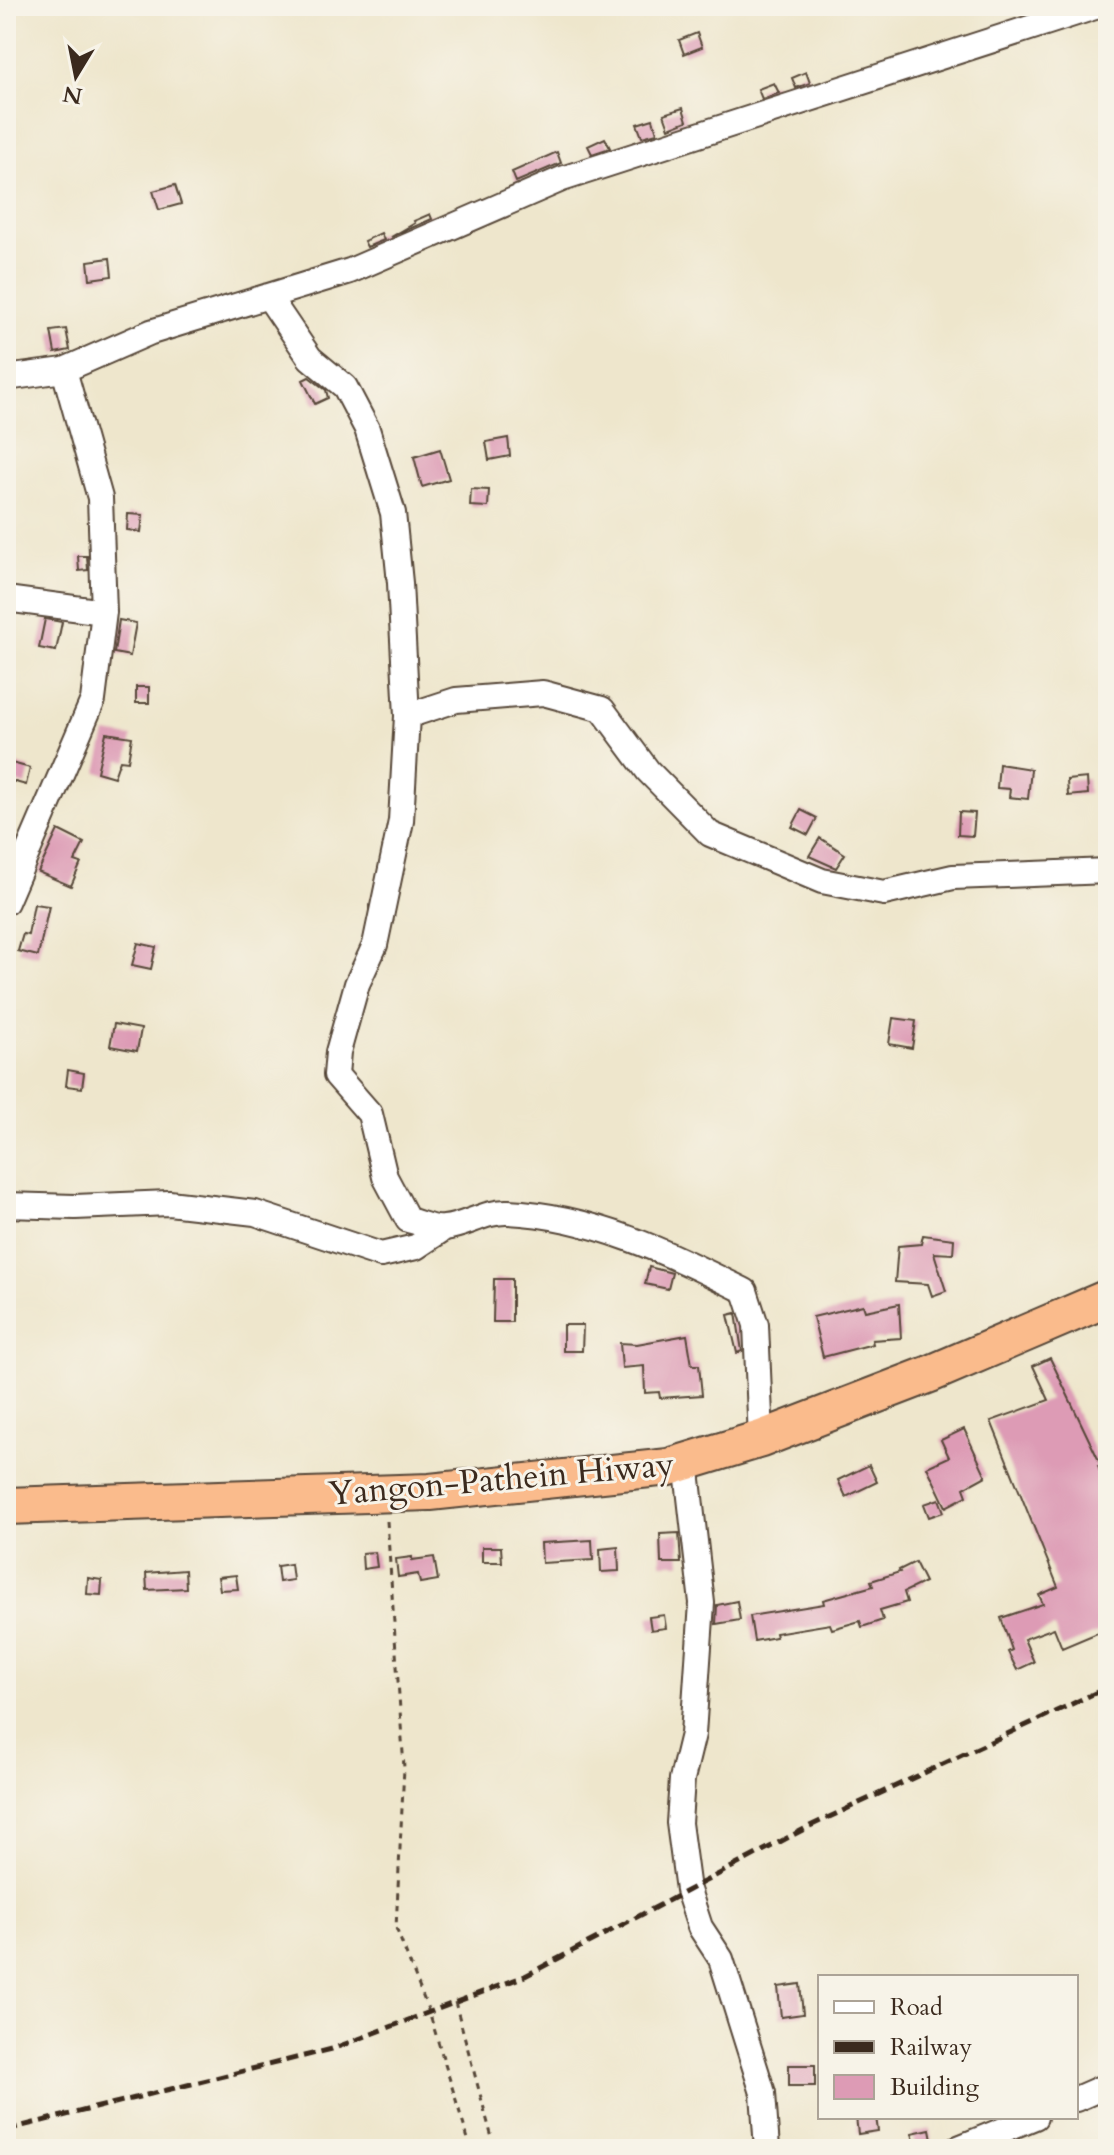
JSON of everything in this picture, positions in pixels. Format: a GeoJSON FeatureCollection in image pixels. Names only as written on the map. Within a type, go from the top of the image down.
{"type":"FeatureCollection","features":[{"type":"Feature","properties":{"kind":"highway","name":"Yangon-Pathein Hiway"},"geometry":{"type":"LineString","coordinates":[[6,1506],[385,1493],[654,1469],[761,1439],[930,1374],[1108,1298]]}},
{"type":"Feature","properties":{"kind":"street"},"geometry":{"type":"LineString","coordinates":[[6,378],[64,370],[151,332],[350,271],[562,179],[1098,6]]}},
{"type":"Feature","properties":{"kind":"street"},"geometry":{"type":"LineString","coordinates":[[268,296],[310,358],[345,387],[367,429],[393,513],[407,716],[401,821],[375,945],[357,984],[338,1052],[336,1075],[370,1114],[385,1177],[408,1220],[443,1229]]}},
{"type":"Feature","properties":{"kind":"street"},"geometry":{"type":"LineString","coordinates":[[6,902],[93,700],[104,612],[100,498],[64,370]]}},
{"type":"Feature","properties":{"kind":"street"},"geometry":{"type":"LineString","coordinates":[[6,599],[104,612]]}},
{"type":"Feature","properties":{"kind":"street"},"geometry":{"type":"LineString","coordinates":[[407,716],[456,700],[543,693],[602,709],[648,771],[710,834],[822,881],[884,893],[953,877],[1108,871]]}},
{"type":"Feature","properties":{"kind":"street"},"geometry":{"type":"LineString","coordinates":[[6,1205],[75,1207],[169,1203],[255,1213],[381,1255],[416,1247],[443,1229],[474,1217],[506,1212],[592,1224],[676,1257],[745,1291],[756,1325],[761,1439]]}},
{"type":"Feature","properties":{"kind":"street"},"geometry":{"type":"LineString","coordinates":[[686,1462],[702,1603],[693,1734],[682,1779],[679,1823],[692,1902],[700,1927],[721,1959],[759,2078],[767,2149]]}},
{"type":"Feature","properties":{"kind":"street"},"geometry":{"type":"LineString","coordinates":[[1078,2098],[1108,2085]]}},
{"type":"Feature","properties":{"kind":"street"},"geometry":{"type":"LineString","coordinates":[[956,2149],[1030,2119]]}},
{"type":"Feature","properties":{"kind":"path"},"geometry":{"type":"LineString","coordinates":[[385,1493],[404,1768],[396,1928],[429,2012],[471,2149]]}},
{"type":"Feature","properties":{"kind":"path"},"geometry":{"type":"LineString","coordinates":[[455,2002],[495,2149]]}},
{"type":"Feature","properties":{"kind":"building"},"geometry":{"type":"Polygon","coordinates":[[[697,33],[702,47],[684,54],[679,40],[697,33]]]}},
{"type":"Feature","properties":{"kind":"building"},"geometry":{"type":"Polygon","coordinates":[[[806,72],[810,83],[796,88],[792,78],[806,72]]]}},
{"type":"Feature","properties":{"kind":"building"},"geometry":{"type":"Polygon","coordinates":[[[774,83],[779,93],[762,99],[758,89],[774,83]]]}},
{"type":"Feature","properties":{"kind":"building"},"geometry":{"type":"Polygon","coordinates":[[[683,108],[687,121],[669,128],[664,114],[683,108]]]}},
{"type":"Feature","properties":{"kind":"building"},"geometry":{"type":"Polygon","coordinates":[[[653,119],[657,133],[642,137],[637,124],[653,119]]]}},
{"type":"Feature","properties":{"kind":"building"},"geometry":{"type":"Polygon","coordinates":[[[605,138],[610,148],[592,154],[588,146],[605,138]]]}},
{"type":"Feature","properties":{"kind":"building"},"geometry":{"type":"Polygon","coordinates":[[[557,152],[561,163],[516,182],[512,172],[557,152]]]}},
{"type":"Feature","properties":{"kind":"building"},"geometry":{"type":"Polygon","coordinates":[[[175,185],[181,204],[159,210],[153,191],[175,185]]]}},
{"type":"Feature","properties":{"kind":"building"},"geometry":{"type":"Polygon","coordinates":[[[430,214],[432,219],[391,237],[414,221],[430,214]]]}},
{"type":"Feature","properties":{"kind":"building"},"geometry":{"type":"Polygon","coordinates":[[[381,233],[384,240],[367,247],[364,241],[381,233]]]}},
{"type":"Feature","properties":{"kind":"building"},"geometry":{"type":"Polygon","coordinates":[[[110,258],[112,276],[90,279],[88,261],[110,258]]]}},
{"type":"Feature","properties":{"kind":"building"},"geometry":{"type":"Polygon","coordinates":[[[66,329],[70,350],[55,353],[51,331],[66,329]]]}},
{"type":"Feature","properties":{"kind":"building"},"geometry":{"type":"Polygon","coordinates":[[[309,377],[326,390],[328,398],[315,404],[303,380],[309,377]]]}},
{"type":"Feature","properties":{"kind":"building"},"geometry":{"type":"Polygon","coordinates":[[[508,438],[510,456],[489,460],[486,442],[508,438]]]}},
{"type":"Feature","properties":{"kind":"building"},"geometry":{"type":"Polygon","coordinates":[[[440,449],[449,479],[422,487],[414,457],[440,449]]]}},
{"type":"Feature","properties":{"kind":"building"},"geometry":{"type":"Polygon","coordinates":[[[471,489],[489,490],[488,507],[470,506],[471,489]]]}},
{"type":"Feature","properties":{"kind":"building"},"geometry":{"type":"Polygon","coordinates":[[[128,514],[143,515],[141,532],[127,530],[128,514]]]}},
{"type":"Feature","properties":{"kind":"building"},"geometry":{"type":"Polygon","coordinates":[[[78,556],[87,556],[88,570],[79,571],[78,556]]]}},
{"type":"Feature","properties":{"kind":"building"},"geometry":{"type":"Polygon","coordinates":[[[45,619],[62,622],[56,651],[39,648],[45,619]]]}},
{"type":"Feature","properties":{"kind":"building"},"geometry":{"type":"Polygon","coordinates":[[[119,620],[136,623],[130,656],[114,653],[119,620]]]}},
{"type":"Feature","properties":{"kind":"building"},"geometry":{"type":"Polygon","coordinates":[[[136,687],[149,687],[149,703],[136,703],[136,687]]]}},
{"type":"Feature","properties":{"kind":"building"},"geometry":{"type":"Polygon","coordinates":[[[106,733],[132,737],[128,761],[120,760],[114,777],[97,772],[106,733]]]}},
{"type":"Feature","properties":{"kind":"building"},"geometry":{"type":"Polygon","coordinates":[[[12,763],[30,768],[26,785],[8,780],[12,763]]]}},
{"type":"Feature","properties":{"kind":"building"},"geometry":{"type":"Polygon","coordinates":[[[999,764],[1031,769],[1028,799],[1009,797],[1010,789],[997,788],[999,764]]]}},
{"type":"Feature","properties":{"kind":"building"},"geometry":{"type":"Polygon","coordinates":[[[1087,778],[1088,794],[1068,796],[1067,780],[1087,778]]]}},
{"type":"Feature","properties":{"kind":"building"},"geometry":{"type":"Polygon","coordinates":[[[801,810],[817,818],[808,835],[792,827],[801,810]]]}},
{"type":"Feature","properties":{"kind":"building"},"geometry":{"type":"Polygon","coordinates":[[[959,812],[975,813],[973,836],[958,835],[959,812]]]}},
{"type":"Feature","properties":{"kind":"building"},"geometry":{"type":"Polygon","coordinates":[[[58,830],[84,843],[75,861],[81,863],[71,886],[38,872],[58,830]]]}},
{"type":"Feature","properties":{"kind":"building"},"geometry":{"type":"Polygon","coordinates":[[[820,838],[845,854],[836,868],[809,856],[820,838]]]}},
{"type":"Feature","properties":{"kind":"building"},"geometry":{"type":"Polygon","coordinates":[[[34,904],[49,906],[38,956],[18,951],[23,934],[28,935],[34,904]]]}},
{"type":"Feature","properties":{"kind":"building"},"geometry":{"type":"Polygon","coordinates":[[[138,943],[156,947],[151,969],[132,965],[138,943]]]}},
{"type":"Feature","properties":{"kind":"building"},"geometry":{"type":"Polygon","coordinates":[[[893,1018],[916,1021],[912,1048],[889,1044],[893,1018]]]}},
{"type":"Feature","properties":{"kind":"building"},"geometry":{"type":"Polygon","coordinates":[[[114,1024],[141,1029],[137,1051],[110,1046],[114,1024]]]}},
{"type":"Feature","properties":{"kind":"building"},"geometry":{"type":"Polygon","coordinates":[[[68,1070],[84,1073],[82,1088],[66,1086],[68,1070]]]}},
{"type":"Feature","properties":{"kind":"building"},"geometry":{"type":"Polygon","coordinates":[[[923,1235],[954,1239],[953,1254],[934,1253],[946,1291],[932,1296],[928,1284],[895,1282],[898,1246],[921,1244],[923,1235]]]}},
{"type":"Feature","properties":{"kind":"building"},"geometry":{"type":"Polygon","coordinates":[[[649,1267],[672,1273],[668,1289],[645,1284],[649,1267]]]}},
{"type":"Feature","properties":{"kind":"building"},"geometry":{"type":"Polygon","coordinates":[[[494,1279],[512,1279],[512,1322],[493,1322],[494,1279]]]}},
{"type":"Feature","properties":{"kind":"building"},"geometry":{"type":"Polygon","coordinates":[[[899,1304],[901,1338],[872,1340],[873,1344],[823,1357],[813,1317],[863,1305],[865,1311],[899,1304]]]}},
{"type":"Feature","properties":{"kind":"building"},"geometry":{"type":"Polygon","coordinates":[[[736,1313],[742,1351],[737,1353],[728,1315],[736,1313]]]}},
{"type":"Feature","properties":{"kind":"building"},"geometry":{"type":"Polygon","coordinates":[[[563,1325],[583,1325],[582,1351],[563,1351],[563,1325]]]}},
{"type":"Feature","properties":{"kind":"building"},"geometry":{"type":"Polygon","coordinates":[[[687,1335],[692,1365],[699,1365],[702,1395],[660,1398],[659,1392],[645,1393],[644,1366],[622,1368],[620,1343],[637,1344],[687,1335]]]}},
{"type":"Feature","properties":{"kind":"building"},"geometry":{"type":"Polygon","coordinates":[[[1050,1358],[1101,1465],[1098,1466],[1108,1492],[1108,1611],[1101,1614],[1107,1629],[1062,1648],[1054,1628],[1024,1639],[1034,1662],[1017,1670],[1008,1652],[1012,1650],[1001,1618],[1043,1604],[1039,1595],[1058,1587],[991,1421],[1049,1400],[1033,1366],[1050,1358]]]}},
{"type":"Feature","properties":{"kind":"building"},"geometry":{"type":"Polygon","coordinates":[[[964,1429],[986,1476],[964,1488],[967,1496],[946,1507],[927,1467],[949,1457],[941,1440],[964,1429]]]}},
{"type":"Feature","properties":{"kind":"building"},"geometry":{"type":"Polygon","coordinates":[[[869,1465],[877,1482],[846,1497],[838,1480],[869,1465]]]}},
{"type":"Feature","properties":{"kind":"building"},"geometry":{"type":"Polygon","coordinates":[[[939,1499],[944,1512],[929,1517],[924,1504],[939,1499]]]}},
{"type":"Feature","properties":{"kind":"building"},"geometry":{"type":"Polygon","coordinates":[[[679,1533],[681,1563],[661,1563],[660,1534],[679,1533]]]}},
{"type":"Feature","properties":{"kind":"building"},"geometry":{"type":"Polygon","coordinates":[[[592,1540],[593,1560],[542,1563],[541,1543],[592,1540]]]}},
{"type":"Feature","properties":{"kind":"building"},"geometry":{"type":"Polygon","coordinates":[[[482,1547],[501,1547],[502,1562],[482,1562],[482,1547]]]}},
{"type":"Feature","properties":{"kind":"building"},"geometry":{"type":"Polygon","coordinates":[[[618,1547],[619,1571],[601,1572],[600,1549],[618,1547]]]}},
{"type":"Feature","properties":{"kind":"building"},"geometry":{"type":"Polygon","coordinates":[[[375,1552],[377,1567],[363,1569],[362,1553],[375,1552]]]}},
{"type":"Feature","properties":{"kind":"building"},"geometry":{"type":"Polygon","coordinates":[[[412,1557],[412,1560],[434,1557],[438,1580],[420,1583],[418,1574],[398,1577],[396,1559],[412,1557]]]}},
{"type":"Feature","properties":{"kind":"building"},"geometry":{"type":"Polygon","coordinates":[[[915,1562],[925,1582],[904,1592],[907,1602],[880,1610],[883,1620],[862,1627],[860,1621],[832,1629],[830,1624],[775,1633],[776,1637],[754,1641],[750,1616],[824,1604],[823,1600],[873,1586],[871,1581],[900,1572],[915,1562]]]}},
{"type":"Feature","properties":{"kind":"building"},"geometry":{"type":"Polygon","coordinates":[[[291,1564],[293,1580],[279,1582],[277,1566],[291,1564]]]}},
{"type":"Feature","properties":{"kind":"building"},"geometry":{"type":"Polygon","coordinates":[[[185,1570],[186,1588],[147,1590],[146,1573],[185,1570]]]}},
{"type":"Feature","properties":{"kind":"building"},"geometry":{"type":"Polygon","coordinates":[[[236,1575],[238,1589],[220,1590],[218,1577],[236,1575]]]}},
{"type":"Feature","properties":{"kind":"building"},"geometry":{"type":"Polygon","coordinates":[[[88,1578],[102,1580],[101,1595],[87,1594],[88,1578]]]}},
{"type":"Feature","properties":{"kind":"building"},"geometry":{"type":"Polygon","coordinates":[[[737,1601],[740,1620],[716,1624],[717,1605],[737,1601]]]}},
{"type":"Feature","properties":{"kind":"building"},"geometry":{"type":"Polygon","coordinates":[[[664,1615],[666,1628],[651,1630],[649,1617],[664,1615]]]}},
{"type":"Feature","properties":{"kind":"building"},"geometry":{"type":"Polygon","coordinates":[[[800,1984],[803,2014],[781,2017],[778,1987],[800,1984]]]}},
{"type":"Feature","properties":{"kind":"building"},"geometry":{"type":"Polygon","coordinates":[[[789,2065],[815,2065],[815,2086],[789,2086],[789,2065]]]}},
{"type":"Feature","properties":{"kind":"building"},"geometry":{"type":"Polygon","coordinates":[[[856,2119],[876,2119],[878,2131],[858,2134],[856,2119]]]}},
{"type":"Feature","properties":{"kind":"building"},"geometry":{"type":"Polygon","coordinates":[[[930,2129],[933,2144],[916,2149],[912,2133],[930,2129]]]}},
{"type":"Feature","properties":{"kind":"railway"},"geometry":{"type":"LineString","coordinates":[[6,2130],[332,2049],[525,1976],[810,1826],[1108,1687]]}}]}
